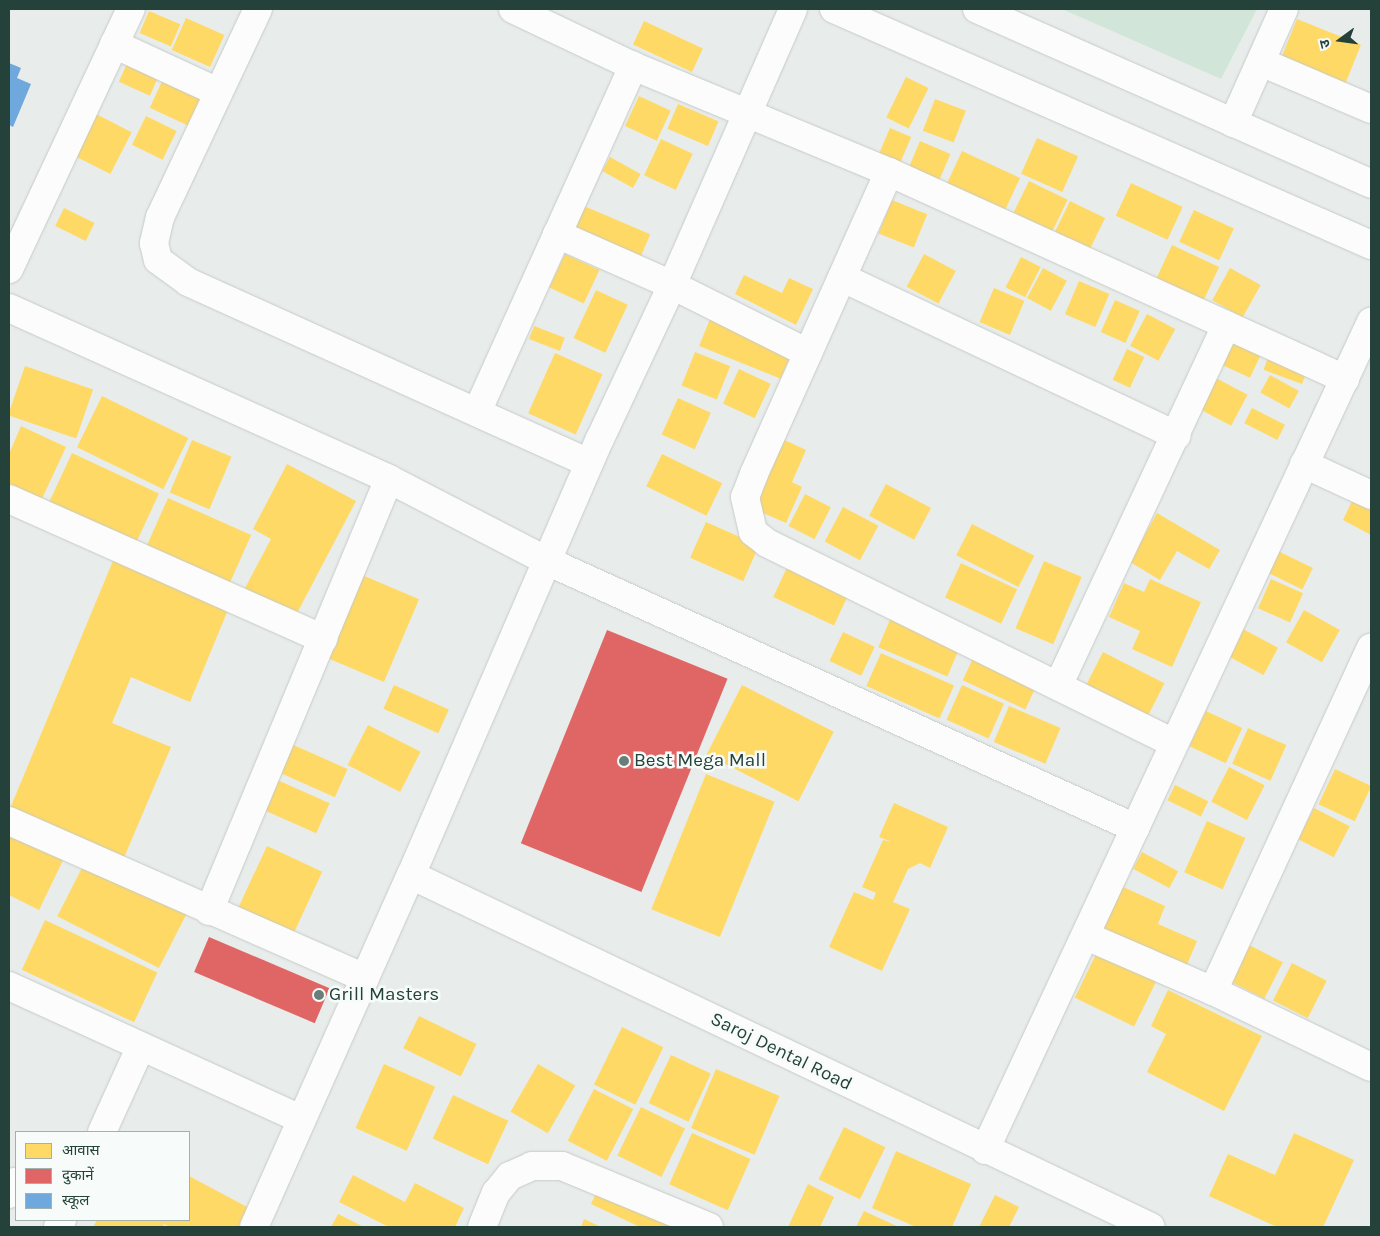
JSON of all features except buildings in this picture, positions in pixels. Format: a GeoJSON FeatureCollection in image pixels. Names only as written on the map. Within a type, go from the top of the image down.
{"type":"FeatureCollection","features":[{"type":"Feature","properties":{"kind":"street"},"geometry":{"type":"LineString","coordinates":[[9,269],[131,9]]}},
{"type":"Feature","properties":{"kind":"street"},"geometry":{"type":"LineString","coordinates":[[258,9],[160,217],[154,243],[158,260],[188,282],[589,462]]}},
{"type":"Feature","properties":{"kind":"street"},"geometry":{"type":"LineString","coordinates":[[513,9],[633,66],[749,112],[889,172],[1345,379]]}},
{"type":"Feature","properties":{"kind":"street"},"geometry":{"type":"LineString","coordinates":[[254,1227],[412,875],[589,462],[672,285],[793,9]]}},
{"type":"Feature","properties":{"kind":"street"},"geometry":{"type":"LineString","coordinates":[[834,9],[1371,245]]}},
{"type":"Feature","properties":{"kind":"street"},"geometry":{"type":"LineString","coordinates":[[977,9],[1371,184]]}},
{"type":"Feature","properties":{"kind":"street"},"geometry":{"type":"LineString","coordinates":[[1233,123],[1284,9]]}},
{"type":"Feature","properties":{"kind":"street"},"geometry":{"type":"LineString","coordinates":[[114,44],[218,92]]}},
{"type":"Feature","properties":{"kind":"street"},"geometry":{"type":"LineString","coordinates":[[1261,62],[1371,109]]}},
{"type":"Feature","properties":{"kind":"street"},"geometry":{"type":"LineString","coordinates":[[478,412],[633,66]]}},
{"type":"Feature","properties":{"kind":"street"},"geometry":{"type":"LineString","coordinates":[[889,172],[843,278],[768,436],[745,498],[753,532],[767,543],[1174,743]]}},
{"type":"Feature","properties":{"kind":"street"},"geometry":{"type":"LineString","coordinates":[[557,234],[672,285],[808,353]]}},
{"type":"Feature","properties":{"kind":"street"},"geometry":{"type":"LineString","coordinates":[[843,278],[1177,436]]}},
{"type":"Feature","properties":{"kind":"street"},"geometry":{"type":"LineString","coordinates":[[9,308],[389,479],[547,560],[1135,828]]}},
{"type":"Feature","properties":{"kind":"street"},"geometry":{"type":"LineString","coordinates":[[985,1150],[1371,322]]}},
{"type":"Feature","properties":{"kind":"street"},"geometry":{"type":"LineString","coordinates":[[1058,686],[1177,436],[1226,325]]}},
{"type":"Feature","properties":{"kind":"street"},"geometry":{"type":"LineString","coordinates":[[1304,464],[1371,495]]}},
{"type":"Feature","properties":{"kind":"street"},"geometry":{"type":"LineString","coordinates":[[209,911],[389,479]]}},
{"type":"Feature","properties":{"kind":"street"},"geometry":{"type":"LineString","coordinates":[[9,499],[323,640]]}},
{"type":"Feature","properties":{"kind":"street"},"geometry":{"type":"LineString","coordinates":[[1213,990],[1371,648]]}},
{"type":"Feature","properties":{"kind":"street"},"geometry":{"type":"LineString","coordinates":[[9,822],[365,978]]}},
{"type":"Feature","properties":{"kind":"street","name":"Saroj Dental Road"},"geometry":{"type":"LineString","coordinates":[[412,875],[985,1150],[1117,1220],[1151,1227]]}},
{"type":"Feature","properties":{"kind":"street"},"geometry":{"type":"LineString","coordinates":[[1086,936],[1213,990],[1371,1067]]}},
{"type":"Feature","properties":{"kind":"street"},"geometry":{"type":"LineString","coordinates":[[9,986],[301,1119]]}},
{"type":"Feature","properties":{"kind":"street"},"geometry":{"type":"LineString","coordinates":[[102,1131],[141,1046]]}},
{"type":"Feature","properties":{"kind":"street"},"geometry":{"type":"LineString","coordinates":[[482,1227],[496,1193],[510,1176],[532,1166],[562,1166],[709,1227]]}},
{"type":"Feature","properties":{"kind":"green space"},"geometry":{"type":"Polygon","coordinates":[[[1062,9],[1257,9],[1221,79],[1062,9]]]}},
{"type":"Feature","properties":{"kind":"place","name":"Best Mega Mall"},"geometry":{"type":"Point","coordinates":[624,761]}},
{"type":"Feature","properties":{"kind":"place","name":"Grill Masters"},"geometry":{"type":"Point","coordinates":[319,995]}}]}
